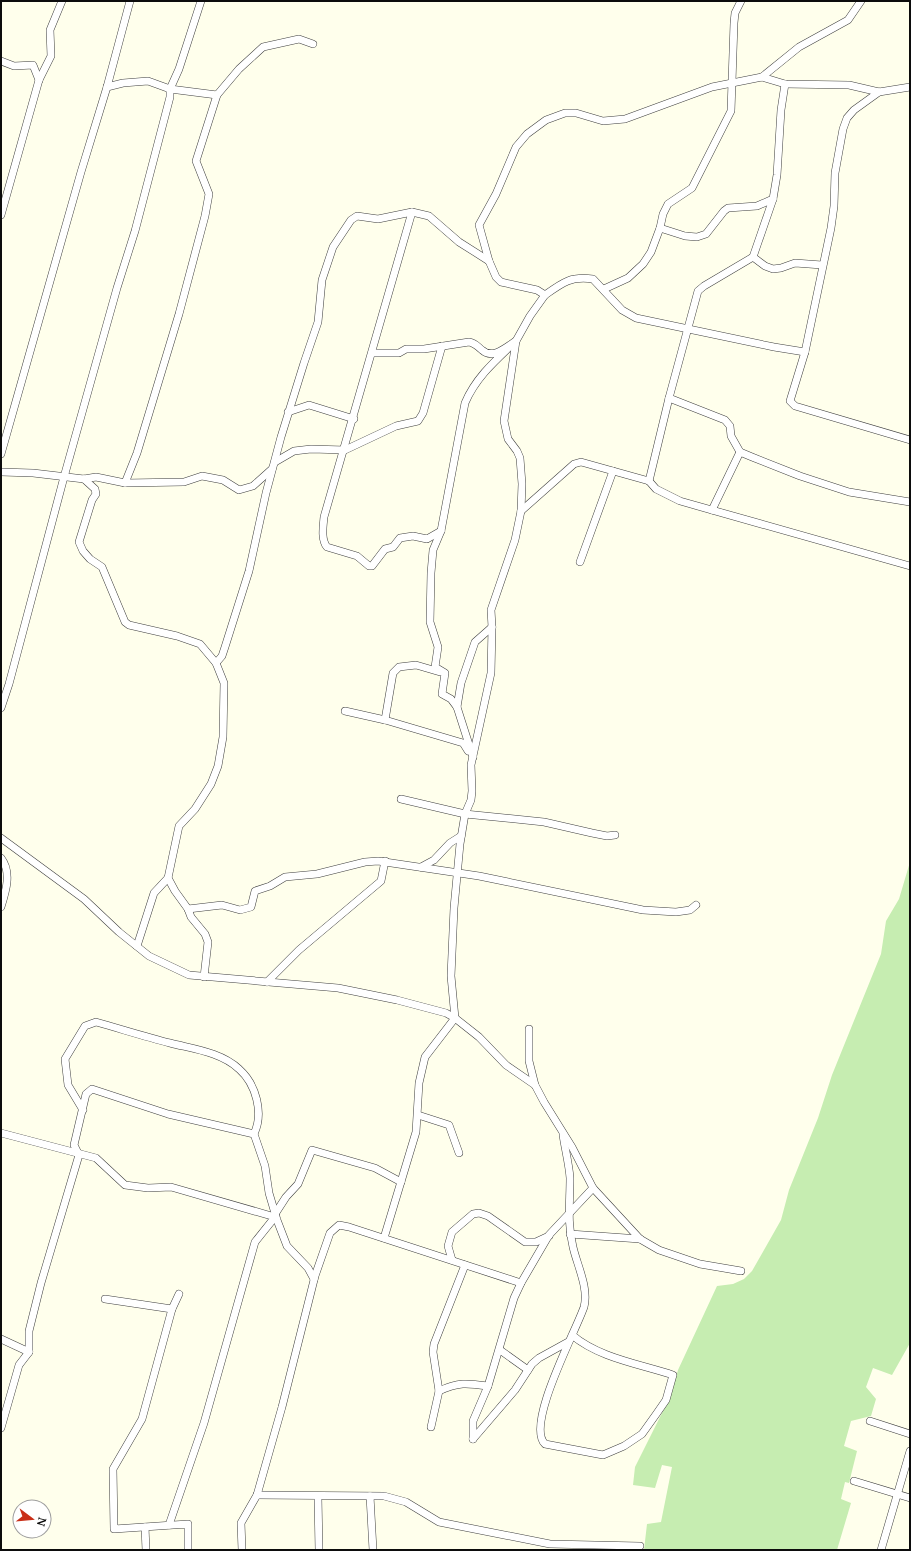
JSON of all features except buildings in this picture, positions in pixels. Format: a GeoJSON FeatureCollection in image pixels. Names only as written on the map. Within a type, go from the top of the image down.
{"type":"FeatureCollection","features":[{"type":"Feature","properties":{"kind":"street"},"geometry":{"type":"LineString","coordinates":[[1,215],[38,80],[51,56],[50,30],[62,1]]}},
{"type":"Feature","properties":{"kind":"street"},"geometry":{"type":"LineString","coordinates":[[1,454],[81,172],[108,87],[130,1]]}},
{"type":"Feature","properties":{"kind":"street"},"geometry":{"type":"LineString","coordinates":[[1,708],[9,684],[64,477],[115,295],[135,231],[170,97],[170,89],[179,69],[201,1]]}},
{"type":"Feature","properties":{"kind":"street"},"geometry":{"type":"LineString","coordinates":[[604,289],[628,278],[643,264],[651,252],[660,228],[663,214],[668,204],[692,188],[731,111],[734,23],[735,13],[741,1]]}},
{"type":"Feature","properties":{"kind":"street"},"geometry":{"type":"LineString","coordinates":[[545,295],[537,290],[501,282],[496,277],[489,261],[479,225],[496,194],[516,147],[534,129],[546,120],[565,112],[576,113],[603,121],[625,119],[683,96],[712,87],[762,77],[799,47],[848,20],[861,1]]}},
{"type":"Feature","properties":{"kind":"street"},"geometry":{"type":"LineString","coordinates":[[125,483],[137,453],[202,230],[209,194],[196,161],[217,95],[239,69],[263,47],[299,39],[313,44]]}},
{"type":"Feature","properties":{"kind":"street"},"geometry":{"type":"LineString","coordinates":[[1,61],[14,66],[33,65],[38,80]]}},
{"type":"Feature","properties":{"kind":"street"},"geometry":{"type":"LineString","coordinates":[[762,77],[785,84],[849,85],[879,92],[910,87]]}},
{"type":"Feature","properties":{"kind":"street"},"geometry":{"type":"LineString","coordinates":[[108,87],[123,83],[148,81],[170,89],[217,95]]}},
{"type":"Feature","properties":{"kind":"street"},"geometry":{"type":"LineString","coordinates":[[649,481],[668,398],[698,291],[753,257],[772,199],[778,175],[781,110],[785,84]]}},
{"type":"Feature","properties":{"kind":"street"},"geometry":{"type":"LineString","coordinates":[[879,92],[854,110],[847,118],[843,129],[835,173],[834,206],[805,352],[790,401],[791,404],[910,440]]}},
{"type":"Feature","properties":{"kind":"street"},"geometry":{"type":"LineString","coordinates":[[660,228],[685,236],[697,237],[706,234],[728,208],[757,206],[772,199]]}},
{"type":"Feature","properties":{"kind":"street"},"geometry":{"type":"LineString","coordinates":[[216,662],[222,656],[249,571],[288,412],[318,322],[322,280],[333,247],[351,220],[357,216],[378,219],[412,212],[429,216],[459,242],[489,261]]}},
{"type":"Feature","properties":{"kind":"street"},"geometry":{"type":"LineString","coordinates":[[412,212],[354,419],[324,517],[324,544],[327,547],[357,556],[366,565],[372,566],[385,549],[393,547],[400,538],[413,536],[427,539],[441,531]]}},
{"type":"Feature","properties":{"kind":"street"},"geometry":{"type":"LineString","coordinates":[[753,257],[765,266],[773,269],[795,263],[822,264]]}},
{"type":"Feature","properties":{"kind":"street"},"geometry":{"type":"LineString","coordinates":[[444,673],[435,667],[438,647],[430,622],[430,573],[433,550],[441,531],[465,402],[472,387],[483,373],[516,341],[530,316],[545,295],[564,282],[578,277],[593,279],[604,289],[622,310],[636,318],[774,347],[805,352]]}},
{"type":"Feature","properties":{"kind":"street"},"geometry":{"type":"LineString","coordinates":[[373,353],[399,353],[406,349],[424,349],[469,342],[474,343],[486,354],[494,354],[516,341]]}},
{"type":"Feature","properties":{"kind":"street"},"geometry":{"type":"LineString","coordinates":[[384,1238],[416,1132],[419,1083],[424,1057],[455,1018],[451,976],[454,908],[461,836],[465,814],[472,791],[473,757],[491,673],[491,610],[515,540],[521,511],[522,484],[520,458],[517,451],[508,439],[504,421],[516,341]]}},
{"type":"Feature","properties":{"kind":"street"},"geometry":{"type":"LineString","coordinates":[[1,472],[33,473],[84,479],[96,477],[125,483],[184,482],[202,476],[223,480],[239,490],[253,486],[274,465],[294,451],[311,449],[345,450],[396,426],[418,421],[422,418],[442,346]]}},
{"type":"Feature","properties":{"kind":"street"},"geometry":{"type":"LineString","coordinates":[[668,398],[724,420],[730,426],[731,436],[740,452],[800,476],[849,492],[910,502]]}},
{"type":"Feature","properties":{"kind":"street"},"geometry":{"type":"LineString","coordinates":[[288,412],[309,405],[354,419]]}},
{"type":"Feature","properties":{"kind":"street"},"geometry":{"type":"LineString","coordinates":[[712,510],[740,452]]}},
{"type":"Feature","properties":{"kind":"street"},"geometry":{"type":"LineString","coordinates":[[521,511],[578,462],[649,481],[656,489],[668,496],[712,510],[910,566]]}},
{"type":"Feature","properties":{"kind":"street"},"geometry":{"type":"LineString","coordinates":[[580,562],[613,471]]}},
{"type":"Feature","properties":{"kind":"street"},"geometry":{"type":"LineString","coordinates":[[84,479],[95,489],[96,494],[92,500],[79,542],[83,551],[90,559],[102,567],[125,622],[129,625],[177,636],[200,644],[216,662],[224,683],[223,737],[218,766],[210,784],[195,809],[179,826],[168,878],[154,893],[137,946]]}},
{"type":"Feature","properties":{"kind":"street"},"geometry":{"type":"LineString","coordinates":[[473,757],[458,707],[461,683],[475,642],[492,628]]}},
{"type":"Feature","properties":{"kind":"street"},"geometry":{"type":"LineString","coordinates":[[385,720],[393,673],[399,667],[416,665],[444,673]]}},
{"type":"Feature","properties":{"kind":"street"},"geometry":{"type":"LineString","coordinates":[[444,673],[442,694],[451,699],[458,707]]}},
{"type":"Feature","properties":{"kind":"street"},"geometry":{"type":"LineString","coordinates":[[345,711],[385,720],[463,743],[473,757]]}},
{"type":"Feature","properties":{"kind":"street"},"geometry":{"type":"LineString","coordinates":[[401,799],[465,814],[544,822],[607,836],[615,835]]}},
{"type":"Feature","properties":{"kind":"street"},"geometry":{"type":"LineString","coordinates":[[421,868],[434,860],[450,843],[461,836]]}},
{"type":"Feature","properties":{"kind":"street"},"geometry":{"type":"LineString","coordinates":[[1,838],[84,899],[119,932],[137,946],[167,966],[190,975],[204,978],[325,987],[365,993],[397,1000],[446,1014],[455,1018],[479,1036],[506,1065],[535,1085]]}},
{"type":"Feature","properties":{"kind":"street"},"geometry":{"type":"LineString","coordinates":[[1,858],[5,863],[7,877],[6,890],[1,907]]}},
{"type":"Feature","properties":{"kind":"street"},"geometry":{"type":"LineString","coordinates":[[188,909],[222,905],[240,910],[251,907],[255,891],[270,886],[285,877],[317,874],[365,862],[385,861],[421,868],[458,872],[643,910],[676,912],[690,910],[696,905]]}},
{"type":"Feature","properties":{"kind":"street"},"geometry":{"type":"LineString","coordinates":[[267,982],[299,950],[381,881],[385,861]]}},
{"type":"Feature","properties":{"kind":"street"},"geometry":{"type":"LineString","coordinates":[[168,878],[188,909],[191,917],[205,934],[208,942],[204,978]]}},
{"type":"Feature","properties":{"kind":"street"},"geometry":{"type":"LineString","coordinates":[[83,1110],[68,1085],[66,1059],[84,1026],[96,1022],[205,1052],[227,1061],[240,1069],[255,1093],[259,1115],[254,1134],[265,1166],[269,1193],[286,1246],[308,1268],[314,1280]]}},
{"type":"Feature","properties":{"kind":"street"},"geometry":{"type":"LineString","coordinates":[[529,1029],[529,1061],[535,1085],[563,1132],[593,1188],[640,1238],[659,1250],[700,1264],[741,1271]]}},
{"type":"Feature","properties":{"kind":"street"},"geometry":{"type":"LineString","coordinates":[[1,1428],[19,1365],[29,1352],[29,1331],[41,1283],[79,1155],[74,1145],[86,1094],[92,1090],[168,1114],[254,1134]]}},
{"type":"Feature","properties":{"kind":"street"},"geometry":{"type":"LineString","coordinates":[[418,1115],[449,1125],[459,1153]]}},
{"type":"Feature","properties":{"kind":"street"},"geometry":{"type":"LineString","coordinates":[[563,1132],[570,1177],[568,1216],[570,1234],[586,1297],[580,1318],[568,1342],[541,1415],[541,1438],[545,1444],[603,1455],[624,1446],[642,1434],[666,1400],[673,1376],[587,1346],[572,1335]]}},
{"type":"Feature","properties":{"kind":"street"},"geometry":{"type":"LineString","coordinates":[[1,1133],[79,1155],[96,1158],[125,1185],[148,1188],[171,1187],[275,1217],[255,1242],[204,1423],[170,1525]]}},
{"type":"Feature","properties":{"kind":"street"},"geometry":{"type":"LineString","coordinates":[[275,1214],[286,1197],[298,1184],[312,1150],[375,1168],[401,1182]]}},
{"type":"Feature","properties":{"kind":"street"},"geometry":{"type":"LineString","coordinates":[[568,1342],[539,1358],[528,1370],[516,1390],[473,1439],[473,1421],[488,1386],[500,1350],[514,1298],[521,1282],[549,1236],[593,1188]]}},
{"type":"Feature","properties":{"kind":"street"},"geometry":{"type":"LineString","coordinates":[[452,1260],[448,1246],[452,1232],[473,1214],[479,1213],[488,1216],[525,1242],[536,1242],[549,1236]]}},
{"type":"Feature","properties":{"kind":"street"},"geometry":{"type":"LineString","coordinates":[[242,1550],[240,1523],[257,1495],[282,1407],[314,1280],[330,1233],[339,1225],[521,1282]]}},
{"type":"Feature","properties":{"kind":"street"},"geometry":{"type":"LineString","coordinates":[[570,1234],[640,1238]]}},
{"type":"Feature","properties":{"kind":"street"},"geometry":{"type":"LineString","coordinates":[[431,1427],[439,1391],[433,1352],[434,1344],[466,1265]]}},
{"type":"Feature","properties":{"kind":"street"},"geometry":{"type":"LineString","coordinates":[[179,1294],[172,1309],[142,1419],[113,1470],[114,1529],[188,1524],[188,1550]]}},
{"type":"Feature","properties":{"kind":"street"},"geometry":{"type":"LineString","coordinates":[[105,1299],[172,1309]]}},
{"type":"Feature","properties":{"kind":"street"},"geometry":{"type":"LineString","coordinates":[[1,1339],[29,1352]]}},
{"type":"Feature","properties":{"kind":"street"},"geometry":{"type":"LineString","coordinates":[[500,1350],[528,1370]]}},
{"type":"Feature","properties":{"kind":"street"},"geometry":{"type":"LineString","coordinates":[[439,1391],[454,1384],[466,1383],[488,1386]]}},
{"type":"Feature","properties":{"kind":"street"},"geometry":{"type":"LineString","coordinates":[[870,1421],[910,1434]]}},
{"type":"Feature","properties":{"kind":"street"},"geometry":{"type":"LineString","coordinates":[[881,1550],[910,1451]]}},
{"type":"Feature","properties":{"kind":"street"},"geometry":{"type":"LineString","coordinates":[[854,1481],[910,1498]]}},
{"type":"Feature","properties":{"kind":"street"},"geometry":{"type":"LineString","coordinates":[[257,1495],[318,1497],[384,1496],[406,1502],[438,1522],[550,1547],[640,1546]]}},
{"type":"Feature","properties":{"kind":"street"},"geometry":{"type":"LineString","coordinates":[[370,1496],[373,1550]]}},
{"type":"Feature","properties":{"kind":"street"},"geometry":{"type":"LineString","coordinates":[[318,1497],[319,1550]]}},
{"type":"Feature","properties":{"kind":"street"},"geometry":{"type":"LineString","coordinates":[[145,1527],[146,1550]]}},
{"type":"Feature","properties":{"kind":"green space"},"geometry":{"type":"Polygon","coordinates":[[[910,862],[910,1343],[892,1375],[873,1368],[866,1387],[876,1399],[871,1416],[851,1421],[844,1446],[857,1451],[849,1483],[845,1482],[841,1499],[851,1503],[837,1550],[644,1550],[647,1524],[661,1522],[672,1467],[662,1465],[655,1488],[633,1485],[635,1467],[670,1397],[678,1370],[717,1286],[733,1284],[744,1279],[752,1271],[781,1220],[789,1190],[818,1118],[832,1075],[881,954],[886,921],[899,899],[910,862]]]}}]}
